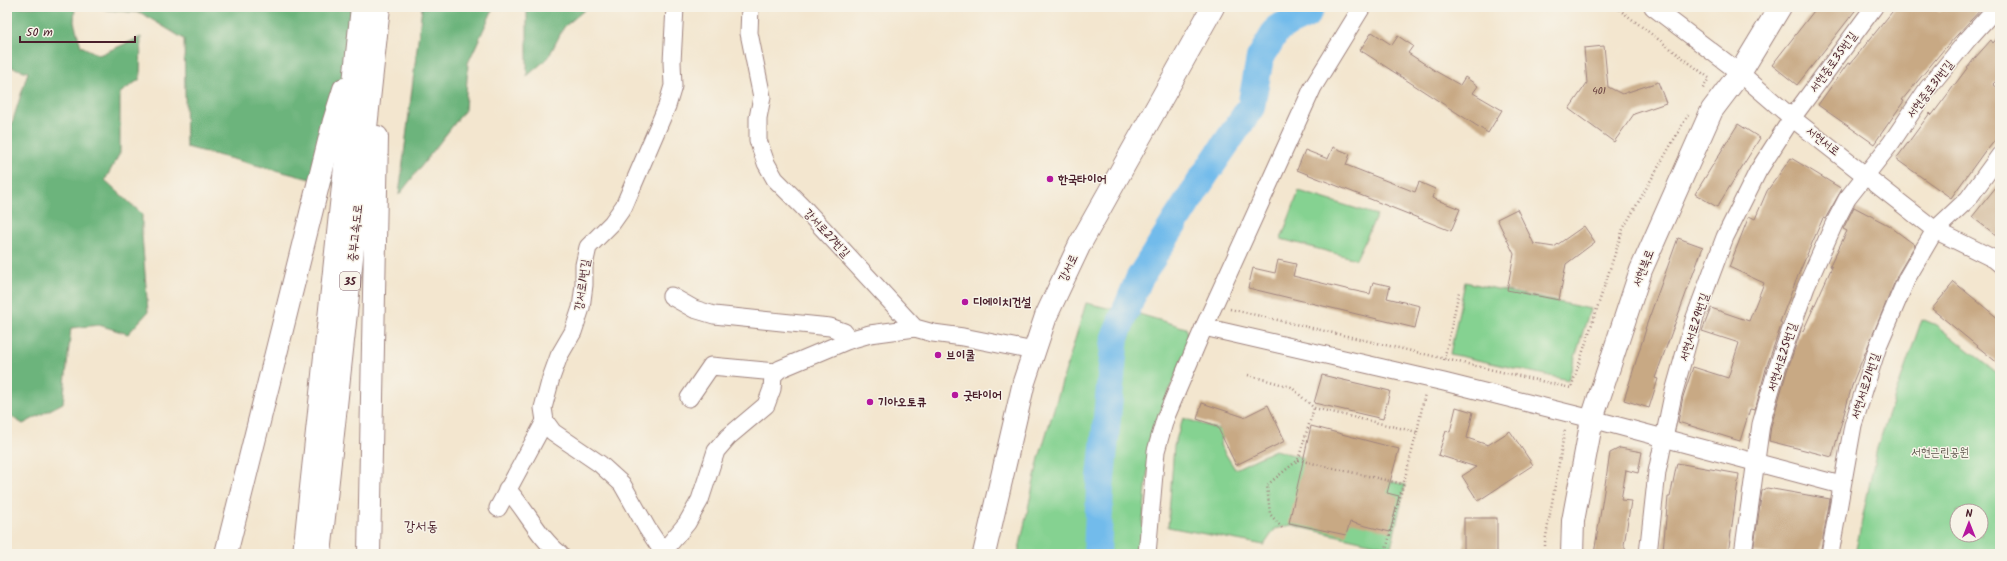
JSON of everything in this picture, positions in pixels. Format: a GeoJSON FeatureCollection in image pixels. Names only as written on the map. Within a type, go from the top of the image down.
{"type":"FeatureCollection","features":[{"type":"Feature","properties":{"kind":"main road","name":"중부고속도로"},"geometry":{"type":"LineString","coordinates":[[320,554],[366,48],[362,7]]}},
{"type":"Feature","properties":{"kind":"main road","name":"중부고속도로"},"geometry":{"type":"LineString","coordinates":[[304,554],[366,48],[379,7]]}},
{"type":"Feature","properties":{"kind":"main road","name":"강서로"},"geometry":{"type":"LineString","coordinates":[[984,554],[1024,382],[1046,316],[1080,244],[1213,7]]}},
{"type":"Feature","properties":{"kind":"main road","name":"서현북로"},"geometry":{"type":"LineString","coordinates":[[1572,554],[1573,521],[1592,419],[1641,270],[1712,110],[1740,73],[1780,7]]}},
{"type":"Feature","properties":{"kind":"main road"},"geometry":{"type":"LineString","coordinates":[[226,554],[334,121],[366,48]]}},
{"type":"Feature","properties":{"kind":"main road"},"geometry":{"type":"LineString","coordinates":[[366,48],[378,165],[369,554]]}},
{"type":"Feature","properties":{"kind":"street","name":"강서로1번길"},"geometry":{"type":"LineString","coordinates":[[545,422],[543,408],[551,378],[559,356],[573,332],[581,308],[584,286],[584,265],[588,247],[612,223],[624,206],[667,106],[673,86],[672,62],[675,7]]}},
{"type":"Feature","properties":{"kind":"street","name":"강서로27번길"},"geometry":{"type":"LineString","coordinates":[[750,7],[749,33],[762,97],[758,118],[758,140],[766,163],[775,179],[802,206],[914,328]]}},
{"type":"Feature","properties":{"kind":"street"},"geometry":{"type":"LineString","coordinates":[[1146,554],[1156,451],[1165,419],[1204,327],[1313,87],[1362,7]]}},
{"type":"Feature","properties":{"kind":"street","name":"서현서로"},"geometry":{"type":"LineString","coordinates":[[1653,7],[1740,73],[1792,118],[1867,175],[1935,230],[1994,259],[2000,264]]}},
{"type":"Feature","properties":{"kind":"street","name":"서현중로35번길"},"geometry":{"type":"LineString","coordinates":[[1792,118],[1874,7]]}},
{"type":"Feature","properties":{"kind":"street","name":"서현중로31번길"},"geometry":{"type":"LineString","coordinates":[[1867,175],[1928,88],[1968,39],[1997,7]]}},
{"type":"Feature","properties":{"kind":"street","name":"서현서로29번길"},"geometry":{"type":"LineString","coordinates":[[1648,554],[1657,472],[1673,396],[1694,320],[1725,237],[1758,171],[1792,118]]}},
{"type":"Feature","properties":{"kind":"street","name":"서현서로21번길"},"geometry":{"type":"LineString","coordinates":[[1830,554],[1841,485],[1853,425],[1878,346],[1907,278],[1935,230],[1968,199],[2000,155]]}},
{"type":"Feature","properties":{"kind":"street","name":"서현서로25번길"},"geometry":{"type":"LineString","coordinates":[[1743,554],[1754,464],[1761,424],[1777,368],[1806,287],[1847,199],[1867,175]]}},
{"type":"Feature","properties":{"kind":"street"},"geometry":{"type":"LineString","coordinates":[[670,296],[694,309],[714,315],[830,327],[844,332],[850,340]]}},
{"type":"Feature","properties":{"kind":"street"},"geometry":{"type":"LineString","coordinates":[[1204,327],[1444,382],[1592,419],[1754,464],[1841,485]]}},
{"type":"Feature","properties":{"kind":"street"},"geometry":{"type":"LineString","coordinates":[[498,508],[506,489],[545,422],[553,432],[594,460],[622,484],[663,553],[687,523],[700,500],[716,451],[728,437],[766,405],[772,389],[773,374],[780,369],[850,340],[870,334],[914,328],[933,333],[964,337],[1034,351]]}},
{"type":"Feature","properties":{"kind":"street"},"geometry":{"type":"LineString","coordinates":[[689,398],[711,366],[776,372]]}},
{"type":"Feature","properties":{"kind":"street"},"geometry":{"type":"LineString","coordinates":[[506,489],[520,503],[550,547],[560,554]]}},
{"type":"Feature","properties":{"kind":"path"},"geometry":{"type":"LineString","coordinates":[[1616,7],[1709,78],[1701,92]]}},
{"type":"Feature","properties":{"kind":"path"},"geometry":{"type":"LineString","coordinates":[[1226,308],[1444,360],[1571,388],[1623,229],[1690,112]]}},
{"type":"Feature","properties":{"kind":"path"},"geometry":{"type":"LineString","coordinates":[[1444,360],[1459,292]]}},
{"type":"Feature","properties":{"kind":"path"},"geometry":{"type":"LineString","coordinates":[[1248,375],[1291,387],[1314,408],[1417,432]]}},
{"type":"Feature","properties":{"kind":"path"},"geometry":{"type":"LineString","coordinates":[[1418,390],[1433,394]]}},
{"type":"Feature","properties":{"kind":"path"},"geometry":{"type":"LineString","coordinates":[[1385,554],[1426,392]]}},
{"type":"Feature","properties":{"kind":"path"},"geometry":{"type":"LineString","coordinates":[[1282,528],[1270,514],[1267,485],[1298,460],[1314,408]]}},
{"type":"Feature","properties":{"kind":"path"},"geometry":{"type":"LineString","coordinates":[[1545,554],[1545,542],[1566,429],[1563,426]]}},
{"type":"Feature","properties":{"kind":"path"},"geometry":{"type":"LineString","coordinates":[[1298,460],[1403,484]]}},
{"type":"Feature","properties":{"kind":"green space"},"geometry":{"type":"Polygon","coordinates":[[[8,7],[75,7],[74,22],[81,46],[99,55],[141,37],[140,79],[120,93],[120,153],[105,180],[142,214],[142,235],[148,312],[128,334],[99,325],[71,328],[63,403],[23,424],[7,414],[7,139],[28,72],[7,66],[8,7]]]}},
{"type":"Feature","properties":{"kind":"green space"},"geometry":{"type":"Polygon","coordinates":[[[97,7],[352,7],[333,185],[186,147],[184,39],[141,13],[107,10],[97,7]]]}},
{"type":"Feature","properties":{"kind":"green space"},"geometry":{"type":"Polygon","coordinates":[[[422,7],[494,7],[468,63],[465,110],[399,195],[422,7]]]}},
{"type":"Feature","properties":{"kind":"green space"},"geometry":{"type":"Polygon","coordinates":[[[527,7],[588,7],[564,27],[548,58],[527,76],[527,7]]]}},
{"type":"Feature","properties":{"kind":"green space"},"geometry":{"type":"Polygon","coordinates":[[[1299,191],[1377,215],[1356,259],[1281,239],[1299,191]]]}},
{"type":"Feature","properties":{"kind":"green space"},"geometry":{"type":"Polygon","coordinates":[[[1465,282],[1590,309],[1568,380],[1450,354],[1465,282]]]}},
{"type":"Feature","properties":{"kind":"green space"},"geometry":{"type":"Polygon","coordinates":[[[1086,303],[1121,311],[1109,340],[1086,554],[1018,554],[1039,458],[1086,303]]]}},
{"type":"Feature","properties":{"kind":"green space"},"geometry":{"type":"Polygon","coordinates":[[[1139,314],[1186,328],[1190,341],[1151,434],[1140,554],[1108,554],[1114,442],[1122,355],[1139,314]]]}},
{"type":"Feature","properties":{"kind":"green space","name":"서현근린공원"},"geometry":{"type":"Polygon","coordinates":[[[1922,319],[1936,325],[2000,375],[2000,554],[1855,554],[1877,448],[1922,319]]]}},
{"type":"Feature","properties":{"kind":"green space"},"geometry":{"type":"Polygon","coordinates":[[[1183,418],[1224,431],[1220,445],[1235,469],[1275,450],[1405,485],[1391,548],[1291,525],[1275,529],[1264,545],[1168,527],[1174,446],[1183,418]]]}},
{"type":"Feature","properties":{"kind":"building"},"geometry":{"type":"Polygon","coordinates":[[[1817,7],[1858,7],[1797,85],[1772,65],[1817,7]]]}},
{"type":"Feature","properties":{"kind":"building"},"geometry":{"type":"Polygon","coordinates":[[[1896,7],[1933,7],[1939,12],[1944,7],[1983,7],[1945,48],[1902,100],[1904,101],[1874,144],[1818,105],[1848,63],[1850,64],[1896,7]]]}},
{"type":"Feature","properties":{"kind":"building"},"geometry":{"type":"Polygon","coordinates":[[[1372,32],[1392,45],[1398,36],[1413,46],[1408,53],[1437,72],[1460,85],[1465,77],[1478,86],[1473,93],[1502,110],[1488,133],[1360,50],[1372,32]]]}},
{"type":"Feature","properties":{"kind":"building"},"geometry":{"type":"Polygon","coordinates":[[[2000,35],[2000,77],[1993,84],[2000,90],[2000,134],[1988,149],[1987,148],[1951,198],[1896,159],[1930,113],[1932,115],[1974,59],[1991,40],[1993,43],[2000,35]]]}},
{"type":"Feature","properties":{"kind":"building"},"geometry":{"type":"Polygon","coordinates":[[[1604,46],[1608,87],[1622,94],[1658,82],[1666,103],[1634,114],[1614,142],[1569,109],[1587,83],[1584,48],[1604,46]]]}},
{"type":"Feature","properties":{"kind":"building"},"geometry":{"type":"Polygon","coordinates":[[[1738,124],[1760,138],[1717,207],[1695,194],[1738,124]]]}},
{"type":"Feature","properties":{"kind":"building"},"geometry":{"type":"Polygon","coordinates":[[[1333,147],[1350,154],[1346,165],[1415,192],[1419,182],[1435,189],[1432,198],[1460,209],[1451,231],[1297,170],[1305,150],[1328,159],[1333,147]]]}},
{"type":"Feature","properties":{"kind":"building"},"geometry":{"type":"Polygon","coordinates":[[[1791,158],[1842,189],[1825,219],[1823,218],[1799,273],[1780,322],[1782,323],[1767,365],[1755,410],[1750,409],[1740,441],[1678,422],[1683,397],[1693,367],[1728,378],[1739,343],[1702,331],[1711,308],[1749,321],[1764,283],[1729,267],[1749,216],[1755,219],[1767,191],[1791,158]]]}},
{"type":"Feature","properties":{"kind":"building"},"geometry":{"type":"Polygon","coordinates":[[[2000,182],[2000,238],[1972,217],[2000,182]]]}},
{"type":"Feature","properties":{"kind":"building"},"geometry":{"type":"Polygon","coordinates":[[[1854,207],[1888,225],[1915,245],[1898,274],[1853,382],[1832,457],[1769,441],[1771,426],[1801,330],[1803,331],[1832,267],[1830,266],[1847,231],[1843,229],[1854,207]]]}},
{"type":"Feature","properties":{"kind":"building"},"geometry":{"type":"Polygon","coordinates":[[[1517,209],[1534,244],[1554,247],[1584,226],[1595,242],[1566,264],[1559,300],[1507,290],[1514,254],[1497,219],[1517,209]]]}},
{"type":"Feature","properties":{"kind":"building"},"geometry":{"type":"Polygon","coordinates":[[[1678,238],[1703,247],[1655,378],[1658,379],[1649,408],[1624,400],[1645,329],[1678,238]]]}},
{"type":"Feature","properties":{"kind":"building"},"geometry":{"type":"Polygon","coordinates":[[[1278,260],[1296,264],[1293,276],[1346,289],[1370,294],[1373,282],[1390,286],[1387,298],[1420,306],[1415,328],[1248,288],[1253,268],[1275,273],[1278,260]]]}},
{"type":"Feature","properties":{"kind":"building"},"geometry":{"type":"Polygon","coordinates":[[[1954,282],[2000,320],[2000,365],[1932,309],[1954,282]]]}},
{"type":"Feature","properties":{"kind":"building"},"geometry":{"type":"Polygon","coordinates":[[[1322,375],[1390,391],[1383,419],[1314,403],[1322,375]]]}},
{"type":"Feature","properties":{"kind":"building"},"geometry":{"type":"Polygon","coordinates":[[[1202,403],[1244,417],[1268,405],[1285,441],[1236,465],[1217,426],[1197,419],[1202,403]]]}},
{"type":"Feature","properties":{"kind":"building"},"geometry":{"type":"Polygon","coordinates":[[[1456,407],[1473,412],[1467,438],[1488,445],[1510,431],[1533,465],[1478,501],[1462,476],[1476,467],[1438,455],[1446,431],[1450,432],[1456,407]]]}},
{"type":"Feature","properties":{"kind":"building"},"geometry":{"type":"Polygon","coordinates":[[[1311,426],[1399,449],[1387,493],[1399,496],[1390,532],[1350,522],[1346,535],[1289,523],[1311,426]]]}},
{"type":"Feature","properties":{"kind":"building"},"geometry":{"type":"Polygon","coordinates":[[[1620,448],[1642,452],[1638,473],[1626,470],[1621,500],[1631,501],[1624,545],[1627,554],[1594,554],[1610,453],[1620,448]]]}},
{"type":"Feature","properties":{"kind":"building"},"geometry":{"type":"Polygon","coordinates":[[[1677,463],[1739,474],[1728,554],[1699,554],[1663,550],[1668,497],[1670,497],[1677,463]]]}},
{"type":"Feature","properties":{"kind":"building"},"geometry":{"type":"Polygon","coordinates":[[[1767,488],[1830,499],[1820,554],[1771,554],[1753,552],[1762,491],[1767,488]]]}},
{"type":"Feature","properties":{"kind":"building"},"geometry":{"type":"Polygon","coordinates":[[[1464,518],[1497,518],[1497,554],[1464,554],[1464,518]]]}},
{"type":"Feature","properties":{"kind":"waterway"},"geometry":{"type":"LineString","coordinates":[[1097,554],[1100,488],[1115,337],[1139,279],[1206,173],[1251,107],[1260,58],[1278,28],[1306,15],[1311,7]]}},
{"type":"Feature","properties":{"kind":"place","name":"한국타이어"},"geometry":{"type":"Point","coordinates":[1050,179]}},
{"type":"Feature","properties":{"kind":"place","name":"디에이치건설"},"geometry":{"type":"Point","coordinates":[965,302]}},
{"type":"Feature","properties":{"kind":"place","name":"브이쿨"},"geometry":{"type":"Point","coordinates":[938,355]}},
{"type":"Feature","properties":{"kind":"place","name":"굿타이어"},"geometry":{"type":"Point","coordinates":[955,395]}},
{"type":"Feature","properties":{"kind":"place","name":"기아오토큐"},"geometry":{"type":"Point","coordinates":[870,402]}},
{"type":"Feature","properties":{"kind":"district","name":"강서동"},"geometry":{"type":"Point","coordinates":[421,526]}}]}
